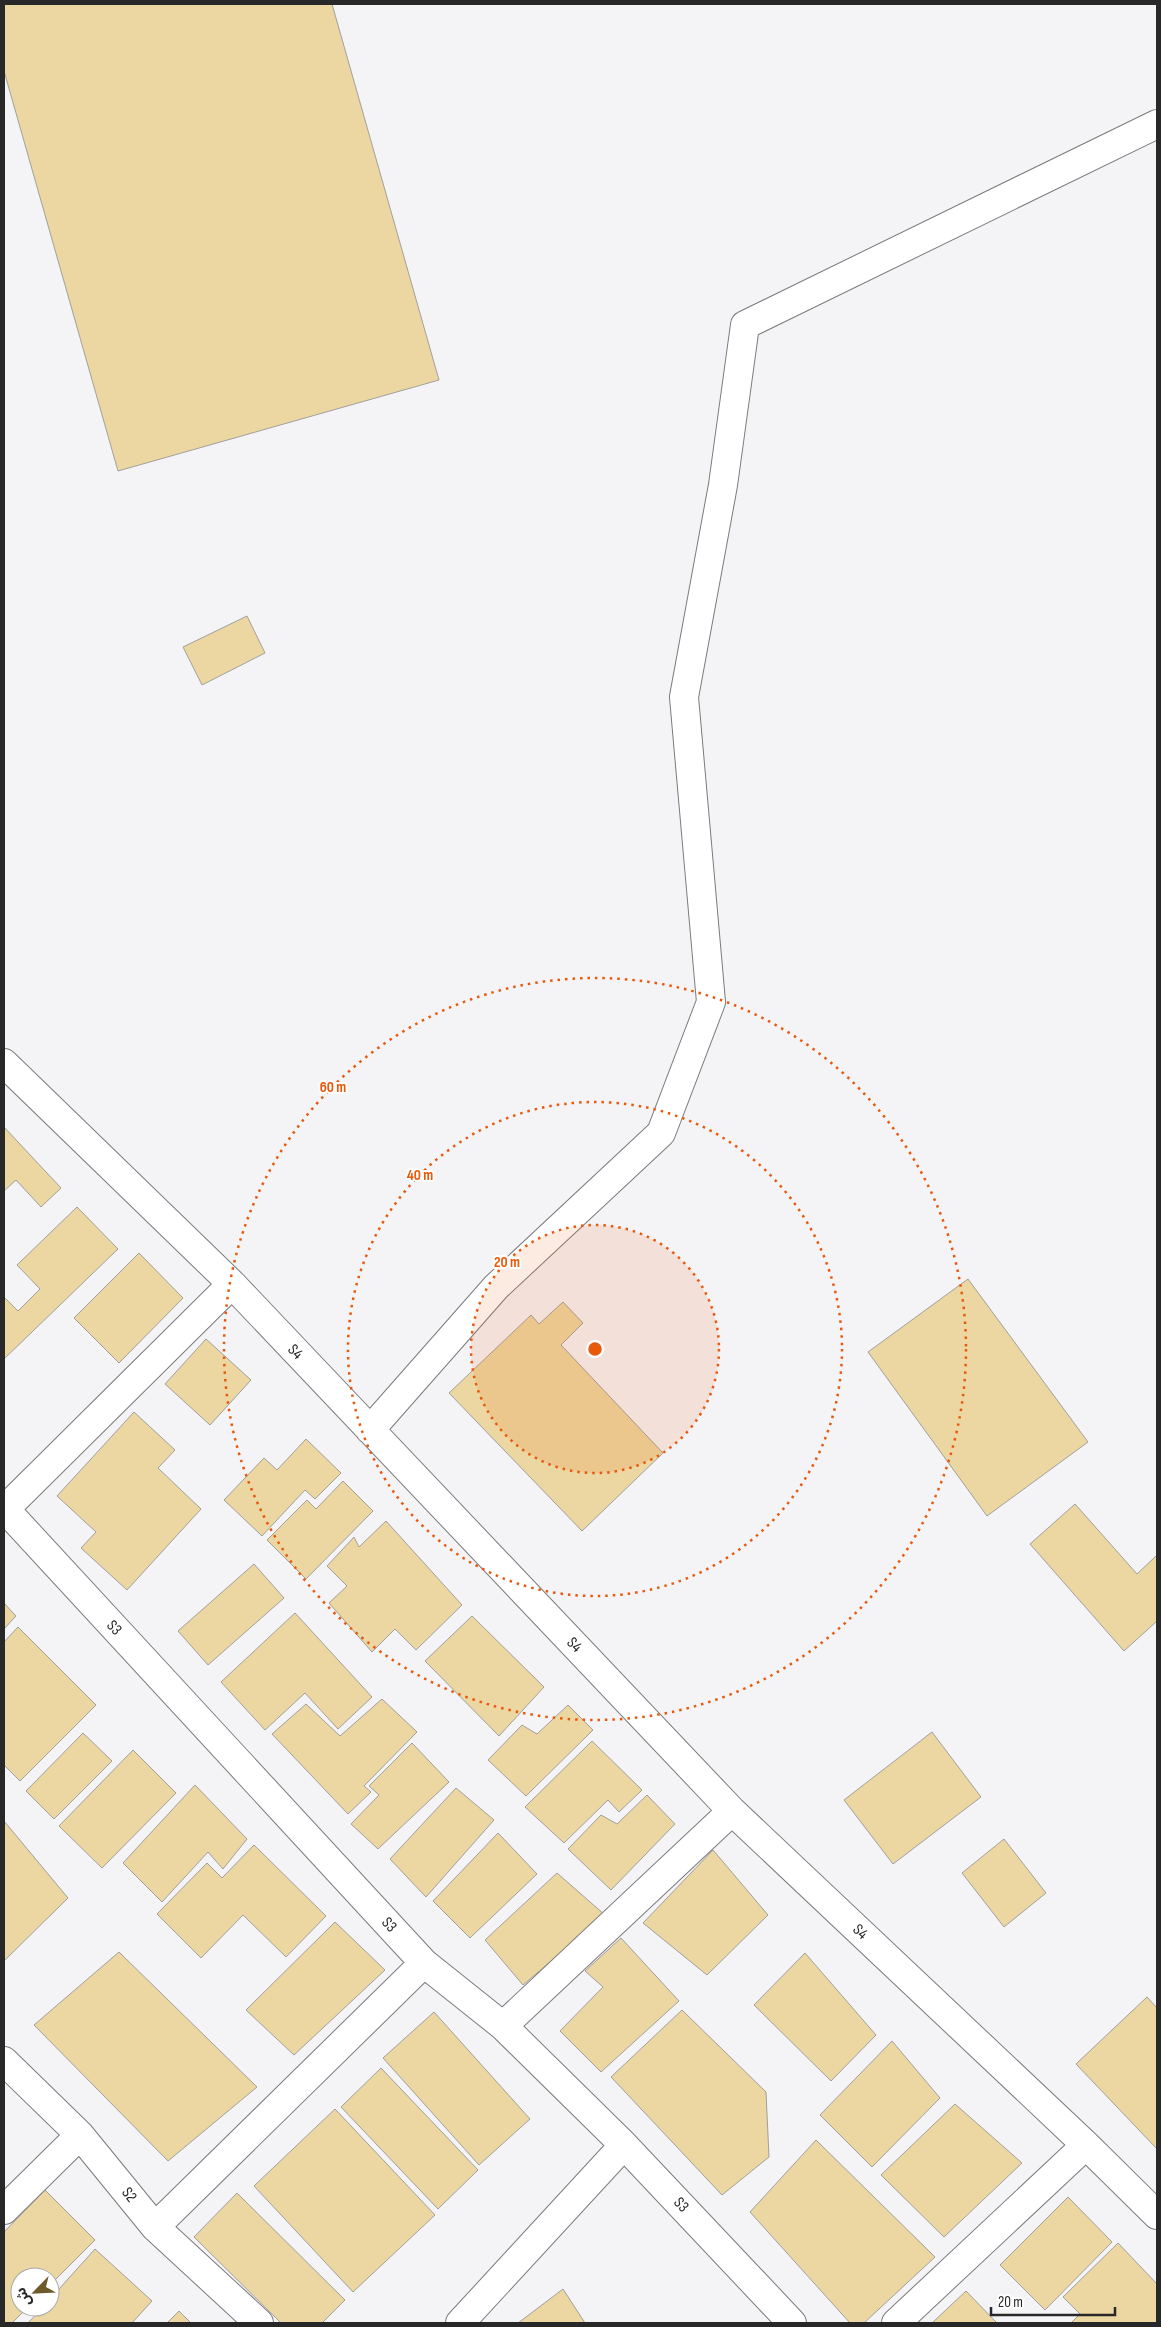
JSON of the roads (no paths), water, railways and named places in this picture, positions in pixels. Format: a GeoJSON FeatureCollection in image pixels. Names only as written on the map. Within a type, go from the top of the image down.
{"type":"FeatureCollection","features":[{"type":"Feature","properties":{"kind":"street"},"geometry":{"type":"LineString","coordinates":[[370,1430],[496,1287],[661,1133],[711,1002],[684,697],[723,485],[745,325],[1157,124]]}},
{"type":"Feature","properties":{"kind":"street","name":"S4"},"geometry":{"type":"LineString","coordinates":[[4,1063],[232,1284],[732,1811],[1086,2145],[1157,2215]]}},
{"type":"Feature","properties":{"kind":"street"},"geometry":{"type":"LineString","coordinates":[[4,1509],[232,1284]]}},
{"type":"Feature","properties":{"kind":"street","name":"S3"},"geometry":{"type":"LineString","coordinates":[[4,1509],[424,1963],[502,2026],[624,2145],[792,2323]]}},
{"type":"Feature","properties":{"kind":"street"},"geometry":{"type":"LineString","coordinates":[[502,2026],[732,1811]]}},
{"type":"Feature","properties":{"kind":"street"},"geometry":{"type":"LineString","coordinates":[[154,2226],[424,1963]]}},
{"type":"Feature","properties":{"kind":"street","name":"S2"},"geometry":{"type":"LineString","coordinates":[[4,2061],[80,2135],[154,2226],[259,2323]]}},
{"type":"Feature","properties":{"kind":"street"},"geometry":{"type":"LineString","coordinates":[[4,2210],[80,2135]]}},
{"type":"Feature","properties":{"kind":"street"},"geometry":{"type":"LineString","coordinates":[[460,2323],[624,2145]]}},
{"type":"Feature","properties":{"kind":"street"},"geometry":{"type":"LineString","coordinates":[[896,2323],[1086,2145]]}}]}
